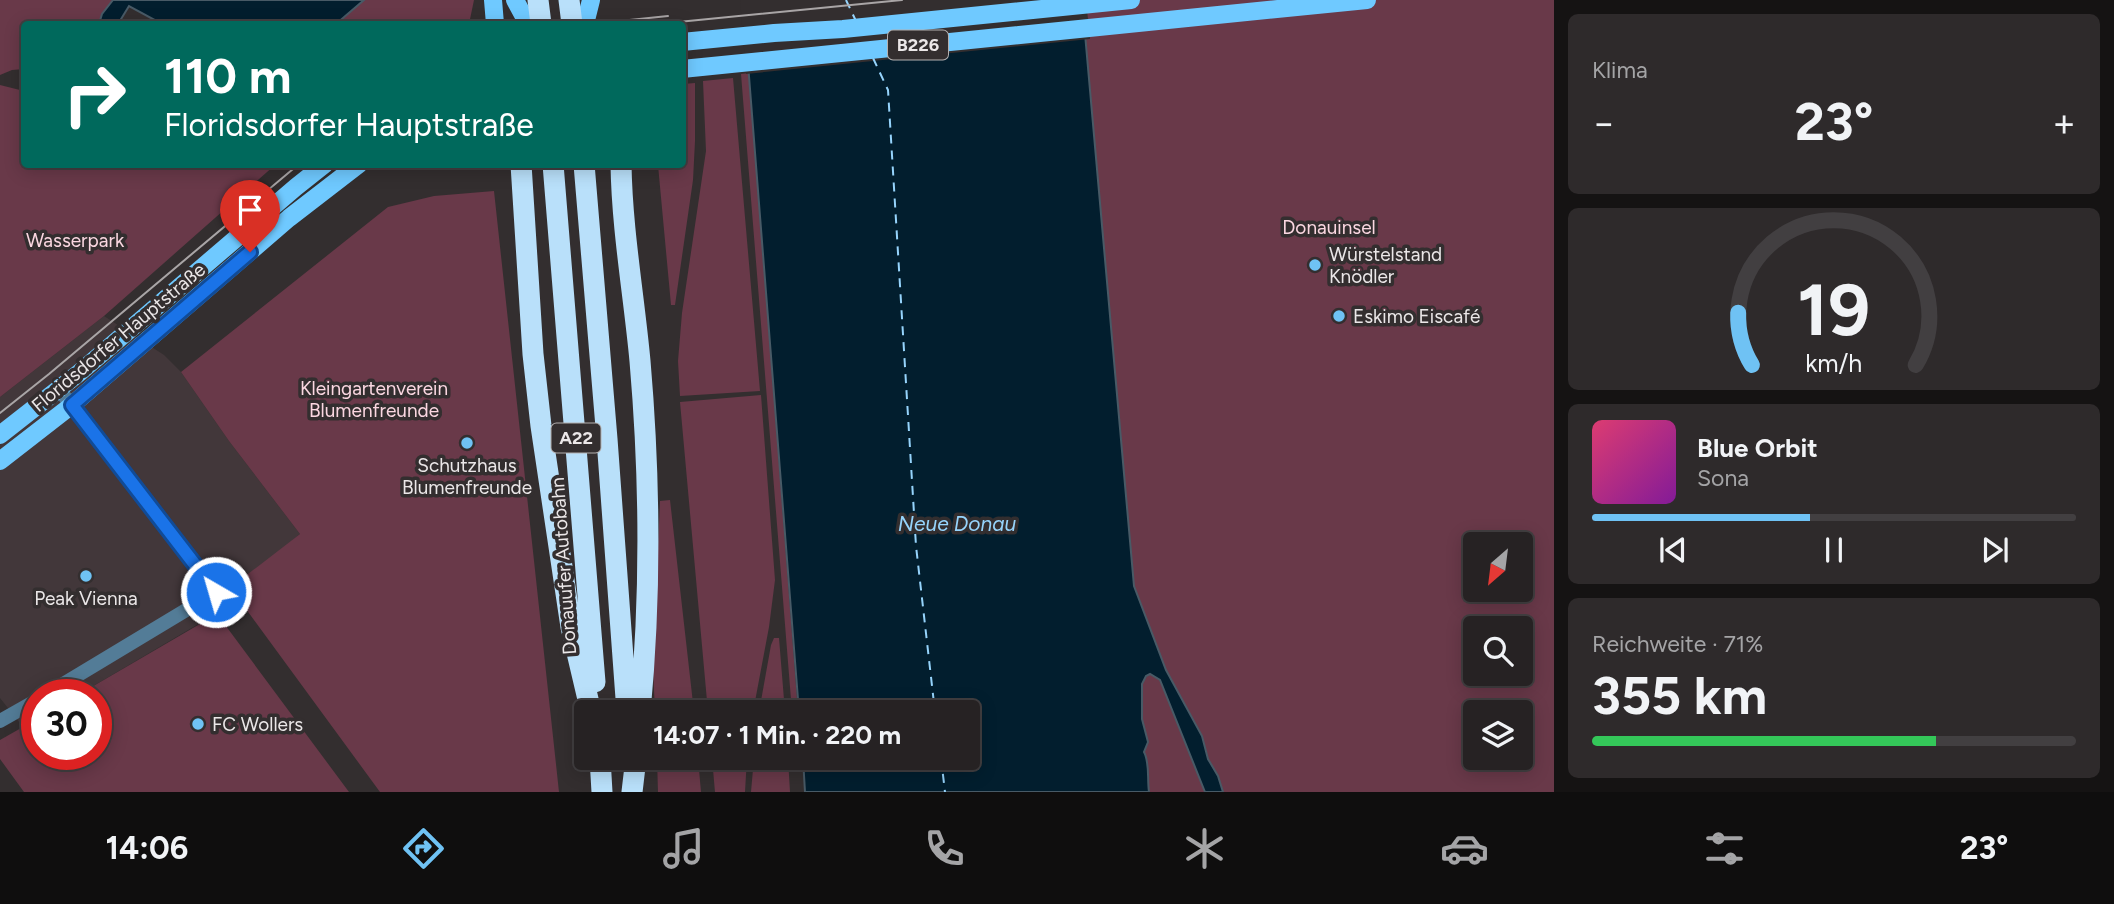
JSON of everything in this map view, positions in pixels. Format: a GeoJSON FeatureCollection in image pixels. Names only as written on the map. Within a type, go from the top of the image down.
{"type":"FeatureCollection","features":[{"type":"Feature","properties":{"kind":"highway"},"geometry":{"type":"LineString","coordinates":[[569,0],[587,14]]}},
{"type":"Feature","properties":{"kind":"highway"},"geometry":{"type":"LineString","coordinates":[[524,3],[539,21]]}},
{"type":"Feature","properties":{"kind":"highway"},"geometry":{"type":"LineString","coordinates":[[521,168],[533,354],[541,426],[570,627],[588,700]]}},
{"type":"Feature","properties":{"kind":"highway","name":"Donauufer Autobahn"},"geometry":{"type":"LineString","coordinates":[[553,168],[596,700]]}},
{"type":"Feature","properties":{"kind":"highway","name":"A22"},"geometry":{"type":"LineString","coordinates":[[584,168],[625,700]]}},
{"type":"Feature","properties":{"kind":"highway"},"geometry":{"type":"LineString","coordinates":[[619,170],[640,360],[645,440],[646,650],[641,700]]}},
{"type":"Feature","properties":{"kind":"highway"},"geometry":{"type":"LineString","coordinates":[[601,770],[602,792]]}},
{"type":"Feature","properties":{"kind":"highway"},"geometry":{"type":"LineString","coordinates":[[631,770],[632,792]]}},
{"type":"Feature","properties":{"kind":"highway"},"geometry":{"type":"LineString","coordinates":[[632,792],[635,770]]}},
{"type":"Feature","properties":{"kind":"main road"},"geometry":{"type":"LineString","coordinates":[[493,0],[495,21]]}},
{"type":"Feature","properties":{"kind":"main road","name":"B226"},"geometry":{"type":"LineString","coordinates":[[686,42],[1130,0]]}},
{"type":"Feature","properties":{"kind":"main road","name":"B226"},"geometry":{"type":"LineString","coordinates":[[686,69],[1367,0]]}},
{"type":"Feature","properties":{"kind":"main road"},"geometry":{"type":"LineString","coordinates":[[524,3],[527,21]]}},
{"type":"Feature","properties":{"kind":"main road","name":"Floridsdorfer Hauptstraße"},"geometry":{"type":"LineString","coordinates":[[0,435],[320,168]]}},
{"type":"Feature","properties":{"kind":"main road","name":"Floridsdorfer Hauptstraße"},"geometry":{"type":"LineString","coordinates":[[0,461],[72,405],[289,218],[354,168]]}},
{"type":"Feature","properties":{"kind":"street"},"geometry":{"type":"LineString","coordinates":[[59,388],[216,592],[72,679]]}},
{"type":"Feature","properties":{"kind":"street"},"geometry":{"type":"LineString","coordinates":[[0,722],[21,710]]}},
{"type":"Feature","properties":{"kind":"shaded area"},"geometry":{"type":"Polygon","coordinates":[[[104,316],[164,355],[181,372],[229,441],[300,534],[232,591],[239,600],[105,679],[21,679],[21,724],[0,698],[0,397],[104,316]]]}},
{"type":"Feature","properties":{"kind":"green space"},"geometry":{"type":"Polygon","coordinates":[[[0,0],[113,0],[100,21],[21,21],[21,69],[0,75],[0,0]]]}},
{"type":"Feature","properties":{"kind":"green space"},"geometry":{"type":"Polygon","coordinates":[[[364,0],[474,0],[470,21],[340,21],[364,0]]]}},
{"type":"Feature","properties":{"kind":"green space","name":"Donauinsel"},"geometry":{"type":"Polygon","coordinates":[[[1082,0],[1554,0],[1554,792],[1223,792],[1208,759],[1202,736],[1166,670],[1134,586],[1082,0]]]}},
{"type":"Feature","properties":{"kind":"green space"},"geometry":{"type":"Polygon","coordinates":[[[749,73],[797,700],[791,700],[741,74],[749,73]]]}},
{"type":"Feature","properties":{"kind":"green space"},"geometry":{"type":"Polygon","coordinates":[[[733,78],[760,391],[680,396],[678,361],[682,313],[706,151],[703,81],[733,78]]]}},
{"type":"Feature","properties":{"kind":"green space"},"geometry":{"type":"Polygon","coordinates":[[[695,83],[693,180],[675,305],[671,305],[658,168],[686,168],[686,84],[695,83]]]}},
{"type":"Feature","properties":{"kind":"green space","name":"Wasserpark"},"geometry":{"type":"Polygon","coordinates":[[[0,85],[21,90],[21,168],[272,168],[104,316],[0,397],[0,85]]]}},
{"type":"Feature","properties":{"kind":"green space","name":"Kleingartenverein Blumenfreunde"},"geometry":{"type":"Polygon","coordinates":[[[494,191],[559,792],[380,792],[232,590],[235,584],[300,534],[229,441],[181,372],[388,207],[434,196],[494,191]]]}},
{"type":"Feature","properties":{"kind":"green space"},"geometry":{"type":"Polygon","coordinates":[[[761,395],[775,580],[755,700],[707,700],[680,402],[761,395]]]}},
{"type":"Feature","properties":{"kind":"green space"},"geometry":{"type":"Polygon","coordinates":[[[670,500],[693,700],[654,700],[653,668],[660,501],[670,500]]]}},
{"type":"Feature","properties":{"kind":"green space","name":"FC Wollers"},"geometry":{"type":"Polygon","coordinates":[[[217,614],[349,792],[24,792],[0,759],[0,740],[21,728],[21,770],[112,770],[112,679],[105,679],[217,614]]]}},
{"type":"Feature","properties":{"kind":"green space"},"geometry":{"type":"Polygon","coordinates":[[[774,638],[779,638],[784,700],[761,700],[774,638]]]}},
{"type":"Feature","properties":{"kind":"green space"},"geometry":{"type":"Polygon","coordinates":[[[1151,674],[1160,680],[1205,792],[1149,792],[1148,767],[1144,752],[1148,742],[1142,719],[1142,683],[1151,674]]]}},
{"type":"Feature","properties":{"kind":"green space"},"geometry":{"type":"Polygon","coordinates":[[[657,770],[699,770],[701,792],[658,792],[657,770]]]}},
{"type":"Feature","properties":{"kind":"green space"},"geometry":{"type":"Polygon","coordinates":[[[713,770],[746,770],[745,792],[715,792],[713,770]]]}},
{"type":"Feature","properties":{"kind":"green space"},"geometry":{"type":"Polygon","coordinates":[[[753,770],[789,770],[790,792],[751,792],[753,770]]]}},
{"type":"Feature","properties":{"kind":"water"},"geometry":{"type":"Polygon","coordinates":[[[113,0],[364,0],[340,21],[156,21],[129,6],[120,21],[100,21],[113,0]]]}},
{"type":"Feature","properties":{"kind":"water","name":"Neue Donau"},"geometry":{"type":"Polygon","coordinates":[[[743,0],[1082,0],[1134,586],[1166,670],[1202,736],[1208,759],[1223,792],[1205,792],[1160,680],[1150,674],[1142,684],[1142,719],[1148,742],[1144,752],[1148,766],[1149,792],[805,792],[804,770],[980,770],[980,700],[798,700],[743,0]]]}},
{"type":"Feature","properties":{"kind":"pier"},"geometry":{"type":"Polygon","coordinates":[[[740,0],[1086,0],[1090,39],[746,74],[740,0]]]}},
{"type":"Feature","properties":{"kind":"ferry route"},"geometry":{"type":"LineString","coordinates":[[846,0],[856,21]]}},
{"type":"Feature","properties":{"kind":"ferry route"},"geometry":{"type":"LineString","coordinates":[[873,58],[888,90],[916,546],[934,700]]}},
{"type":"Feature","properties":{"kind":"ferry route"},"geometry":{"type":"LineString","coordinates":[[942,770],[945,792]]}},
{"type":"Feature","properties":{"kind":"tram line"},"geometry":{"type":"LineString","coordinates":[[686,21],[902,0]]}},
{"type":"Feature","properties":{"kind":"tram line"},"geometry":{"type":"LineString","coordinates":[[620,21],[668,16]]}},
{"type":"Feature","properties":{"kind":"tram line"},"geometry":{"type":"LineString","coordinates":[[0,413],[294,168]]}},
{"type":"Feature","properties":{"kind":"place","name":"Würstelstand Knödler"},"geometry":{"type":"Point","coordinates":[1315,265]}},
{"type":"Feature","properties":{"kind":"place","name":"Eskimo Eiscafé"},"geometry":{"type":"Point","coordinates":[1339,316]}},
{"type":"Feature","properties":{"kind":"place","name":"Schutzhaus Blumenfreunde"},"geometry":{"type":"Point","coordinates":[467,443]}},
{"type":"Feature","properties":{"kind":"place","name":"Peak Vienna"},"geometry":{"type":"Point","coordinates":[86,576]}},
{"type":"Feature","properties":{"kind":"place","name":"FC Wollers"},"geometry":{"type":"Point","coordinates":[198,724]}},
{"type":"Feature","properties":{"kind":"route"},"geometry":{"type":"LineString","coordinates":[[216,592],[72,405],[250,252]]}}]}
